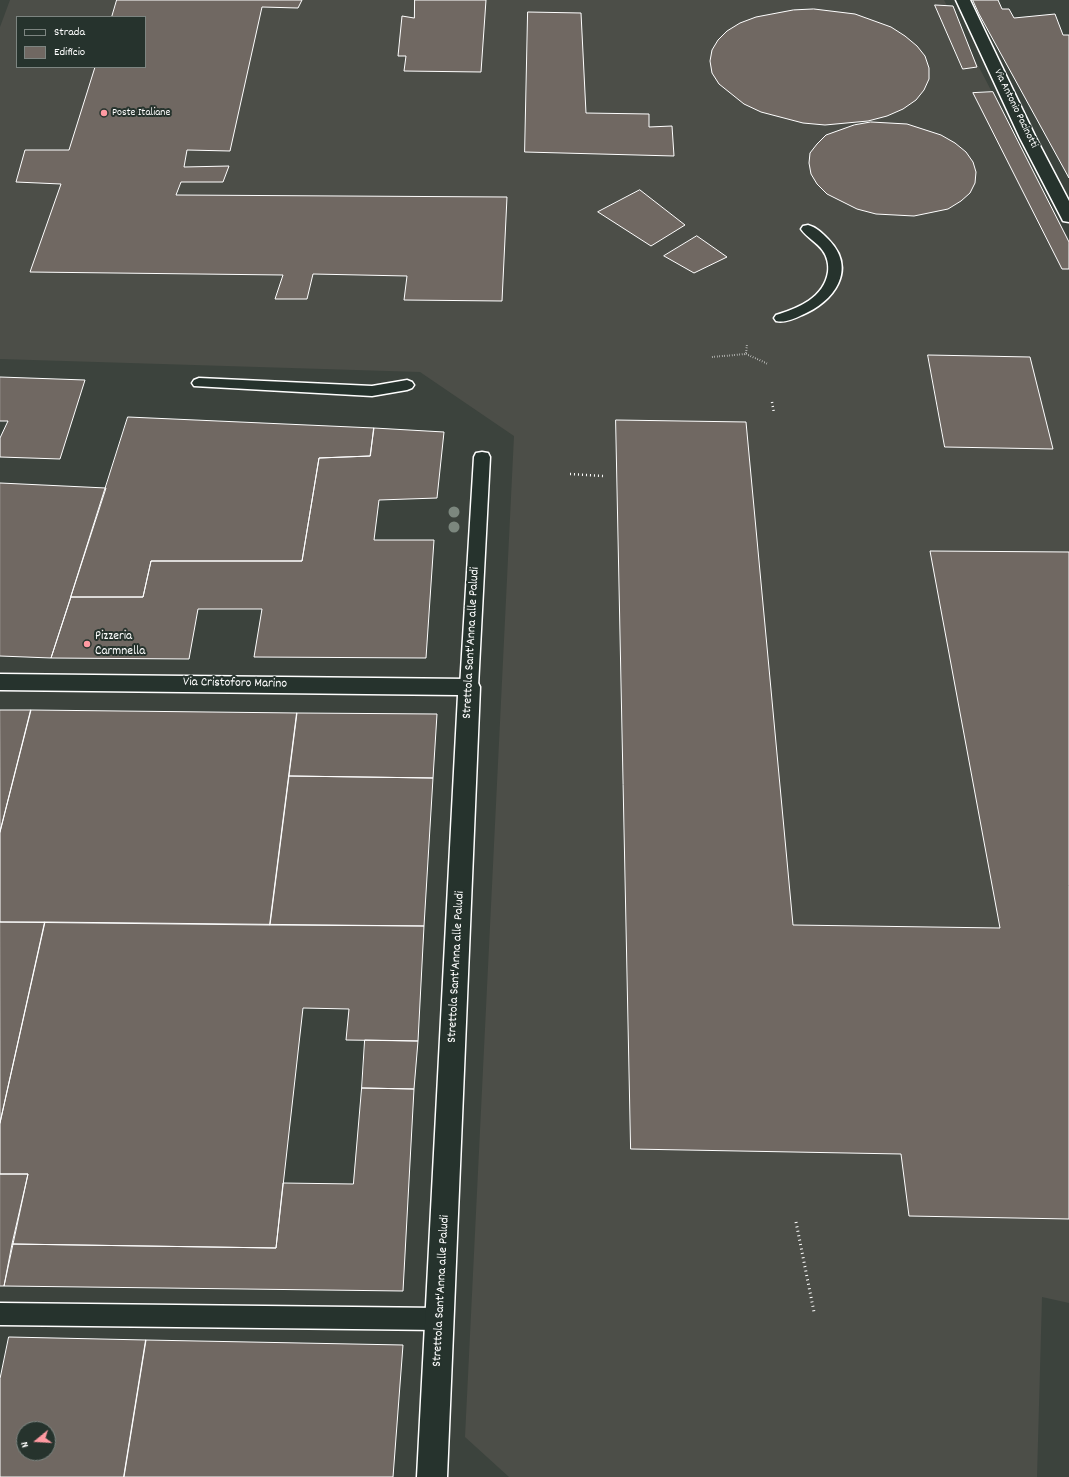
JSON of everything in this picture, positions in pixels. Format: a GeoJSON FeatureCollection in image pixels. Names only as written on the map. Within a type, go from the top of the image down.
{"type":"FeatureCollection","features":[{"type":"Feature","properties":{"kind":"street","name":"Via Antonio Pacinotti"},"geometry":{"type":"LineString","coordinates":[[963,0],[1025,131],[1069,217]]}},
{"type":"Feature","properties":{"kind":"street","name":"Via Cristoforo Marino"},"geometry":{"type":"LineString","coordinates":[[0,682],[470,687]]}},
{"type":"Feature","properties":{"kind":"street","name":"Strettola Sant'Anna alle Paludi"},"geometry":{"type":"LineString","coordinates":[[432,1477],[441,1319],[470,687]]}},
{"type":"Feature","properties":{"kind":"lane"},"geometry":{"type":"LineString","coordinates":[[781,318],[796,314],[816,302],[831,288],[835,278],[833,255],[824,242],[808,229]]}},
{"type":"Feature","properties":{"kind":"lane"},"geometry":{"type":"LineString","coordinates":[[199,383],[372,392],[407,385]]}},
{"type":"Feature","properties":{"kind":"lane","name":"Strettola Sant'Anna alle Paludi"},"geometry":{"type":"LineString","coordinates":[[470,687],[482,457]]}},
{"type":"Feature","properties":{"kind":"lane"},"geometry":{"type":"LineString","coordinates":[[0,1314],[441,1319]]}},
{"type":"Feature","properties":{"kind":"path"},"geometry":{"type":"LineString","coordinates":[[746,354],[747,344]]}},
{"type":"Feature","properties":{"kind":"path"},"geometry":{"type":"LineString","coordinates":[[712,357],[746,354],[768,364]]}},
{"type":"Feature","properties":{"kind":"path"},"geometry":{"type":"LineString","coordinates":[[772,402],[774,413]]}},
{"type":"Feature","properties":{"kind":"path"},"geometry":{"type":"LineString","coordinates":[[570,474],[603,476]]}},
{"type":"Feature","properties":{"kind":"path"},"geometry":{"type":"LineString","coordinates":[[796,1222],[814,1312]]}},
{"type":"Feature","properties":{"kind":"shaded area"},"geometry":{"type":"Polygon","coordinates":[[[10,0],[944,0],[1069,240],[1069,1303],[1042,1297],[1037,1477],[509,1477],[465,1437],[514,436],[420,372],[0,359],[0,27],[10,0]]]}},
{"type":"Feature","properties":{"kind":"building"},"geometry":{"type":"Polygon","coordinates":[[[117,0],[302,0],[298,8],[262,7],[230,151],[187,150],[184,167],[229,166],[223,182],[181,182],[176,195],[507,197],[502,301],[404,300],[407,276],[313,274],[307,299],[275,299],[283,275],[30,272],[61,184],[16,182],[25,150],[69,150],[95,68],[146,68],[146,16],[112,16],[117,0]]]}},
{"type":"Feature","properties":{"kind":"building"},"geometry":{"type":"Polygon","coordinates":[[[415,0],[486,0],[481,72],[404,71],[406,56],[398,56],[402,16],[414,18],[415,0]]]}},
{"type":"Feature","properties":{"kind":"building"},"geometry":{"type":"Polygon","coordinates":[[[973,0],[998,0],[1002,9],[1009,9],[1014,18],[1055,14],[1063,35],[1069,35],[1069,178],[979,14],[973,0]]]}},
{"type":"Feature","properties":{"kind":"building"},"geometry":{"type":"Polygon","coordinates":[[[935,5],[953,6],[977,67],[963,69],[935,5]]]}},
{"type":"Feature","properties":{"kind":"building"},"geometry":{"type":"Polygon","coordinates":[[[814,9],[855,14],[891,27],[917,46],[925,56],[929,68],[929,79],[924,90],[916,100],[903,109],[887,116],[868,121],[825,125],[803,123],[761,112],[744,104],[719,84],[712,73],[710,61],[712,50],[718,40],[727,31],[740,23],[756,17],[793,10],[814,9]]]}},
{"type":"Feature","properties":{"kind":"building"},"geometry":{"type":"Polygon","coordinates":[[[528,12],[581,13],[586,113],[649,114],[649,127],[672,126],[674,156],[525,152],[528,12]]]}},
{"type":"Feature","properties":{"kind":"building"},"geometry":{"type":"Polygon","coordinates":[[[993,92],[1069,242],[1069,269],[1062,269],[973,93],[993,92]]]}},
{"type":"Feature","properties":{"kind":"building"},"geometry":{"type":"Polygon","coordinates":[[[871,122],[907,124],[941,135],[955,143],[966,152],[973,162],[976,172],[975,183],[970,193],[948,209],[914,216],[876,214],[857,209],[827,194],[817,184],[811,174],[809,163],[810,153],[826,135],[854,125],[871,122]]]}},
{"type":"Feature","properties":{"kind":"building"},"geometry":{"type":"Polygon","coordinates":[[[640,190],[685,225],[651,246],[598,212],[640,190]]]}},
{"type":"Feature","properties":{"kind":"building"},"geometry":{"type":"Polygon","coordinates":[[[697,236],[727,257],[694,273],[664,256],[697,236]]]}},
{"type":"Feature","properties":{"kind":"building"},"geometry":{"type":"Polygon","coordinates":[[[928,355],[1030,357],[1053,449],[945,447],[928,355]]]}},
{"type":"Feature","properties":{"kind":"building"},"geometry":{"type":"Polygon","coordinates":[[[0,377],[85,380],[60,459],[0,457],[0,438],[8,421],[0,421],[0,377]]]}},
{"type":"Feature","properties":{"kind":"building"},"geometry":{"type":"Polygon","coordinates":[[[128,417],[374,428],[370,456],[319,458],[302,561],[151,561],[143,597],[71,597],[128,417]]]}},
{"type":"Feature","properties":{"kind":"building"},"geometry":{"type":"Polygon","coordinates":[[[616,420],[746,422],[793,925],[1000,928],[930,551],[1069,552],[1069,1219],[909,1216],[901,1154],[631,1149],[616,420]]]}},
{"type":"Feature","properties":{"kind":"building"},"geometry":{"type":"Polygon","coordinates":[[[374,428],[444,432],[437,498],[379,500],[374,540],[434,540],[426,658],[254,657],[262,609],[198,609],[189,659],[51,658],[71,597],[143,597],[151,561],[302,561],[319,458],[370,456],[374,428]]]}},
{"type":"Feature","properties":{"kind":"building"},"geometry":{"type":"Polygon","coordinates":[[[0,483],[106,488],[51,658],[0,656],[0,483]]]}},
{"type":"Feature","properties":{"kind":"building"},"geometry":{"type":"Polygon","coordinates":[[[0,710],[31,710],[0,832],[0,710]]]}},
{"type":"Feature","properties":{"kind":"building"},"geometry":{"type":"Polygon","coordinates":[[[31,710],[297,713],[270,925],[0,922],[0,832],[31,710]]]}},
{"type":"Feature","properties":{"kind":"building"},"geometry":{"type":"Polygon","coordinates":[[[297,713],[437,714],[433,778],[289,776],[297,713]]]}},
{"type":"Feature","properties":{"kind":"building"},"geometry":{"type":"Polygon","coordinates":[[[289,776],[433,778],[424,926],[270,925],[289,776]]]}},
{"type":"Feature","properties":{"kind":"building"},"geometry":{"type":"Polygon","coordinates":[[[0,922],[45,922],[0,1123],[0,922]]]}},
{"type":"Feature","properties":{"kind":"building"},"geometry":{"type":"Polygon","coordinates":[[[45,922],[424,926],[418,1041],[346,1040],[349,1009],[303,1008],[276,1248],[12,1244],[28,1174],[0,1174],[0,1123],[45,922]]]}},
{"type":"Feature","properties":{"kind":"building"},"geometry":{"type":"Polygon","coordinates":[[[365,1040],[418,1041],[414,1089],[362,1088],[365,1040]]]}},
{"type":"Feature","properties":{"kind":"building"},"geometry":{"type":"Polygon","coordinates":[[[362,1088],[414,1089],[403,1291],[4,1286],[12,1244],[276,1248],[283,1183],[353,1184],[362,1088]]]}},
{"type":"Feature","properties":{"kind":"building"},"geometry":{"type":"Polygon","coordinates":[[[0,1174],[28,1174],[4,1286],[0,1286],[0,1174]]]}},
{"type":"Feature","properties":{"kind":"building"},"geometry":{"type":"Polygon","coordinates":[[[9,1337],[146,1340],[124,1477],[0,1477],[0,1379],[9,1337]]]}},
{"type":"Feature","properties":{"kind":"building"},"geometry":{"type":"Polygon","coordinates":[[[146,1340],[403,1345],[393,1477],[124,1477],[146,1340]]]}},
{"type":"Feature","properties":{"kind":"place","name":"Poste Italiane"},"geometry":{"type":"Point","coordinates":[104,113]}},
{"type":"Feature","properties":{"kind":"place","name":"Pizzeria Carmnella"},"geometry":{"type":"Point","coordinates":[87,644]}}]}
